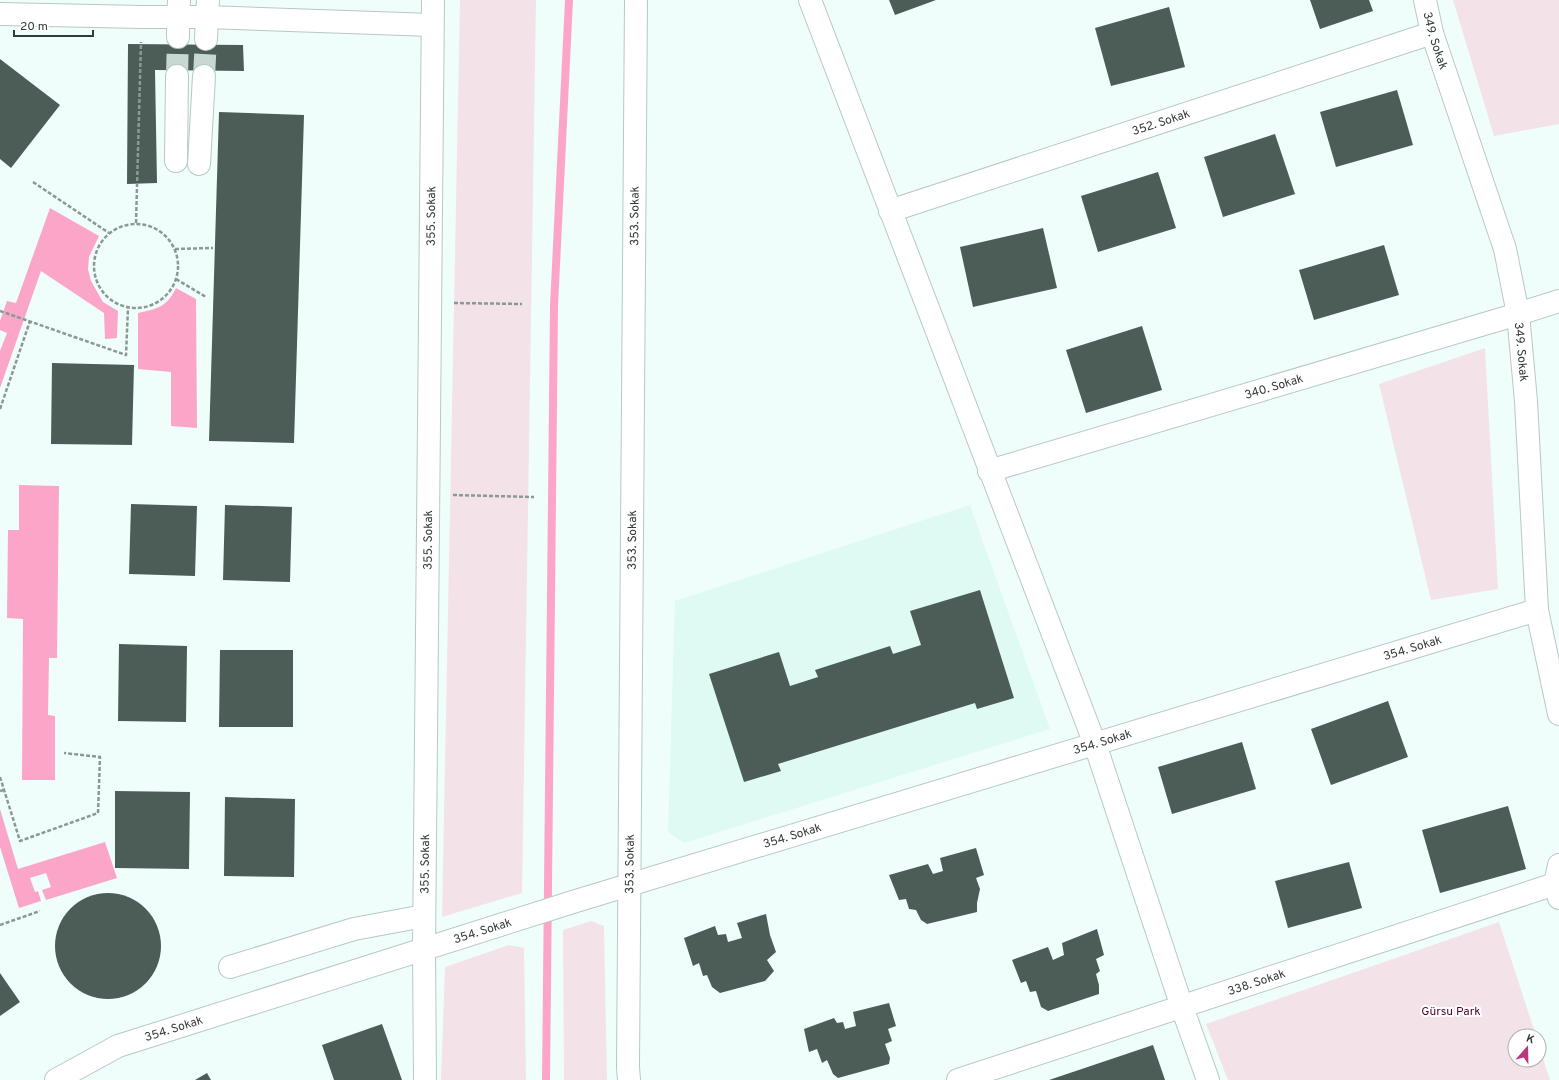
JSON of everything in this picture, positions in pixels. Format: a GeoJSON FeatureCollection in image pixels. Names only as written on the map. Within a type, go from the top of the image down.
{"type":"FeatureCollection","features":[{"type":"Feature","properties":{"kind":"street","name":"355. Sokak"},"geometry":{"type":"LineString","coordinates":[[425,1080],[424,916],[432,0]]}},
{"type":"Feature","properties":{"kind":"street","name":"353. Sokak"},"geometry":{"type":"LineString","coordinates":[[629,1080],[629,885],[636,0]]}},
{"type":"Feature","properties":{"kind":"street"},"geometry":{"type":"LineString","coordinates":[[810,0],[989,471],[1095,744],[1182,1007],[1208,1080]]}},
{"type":"Feature","properties":{"kind":"street","name":"349. Sokak"},"geometry":{"type":"LineString","coordinates":[[1425,0],[1432,33],[1505,249],[1518,314],[1526,401],[1537,610],[1559,714]]}},
{"type":"Feature","properties":{"kind":"street"},"geometry":{"type":"LineString","coordinates":[[206,39],[208,9]]}},
{"type":"Feature","properties":{"kind":"street"},"geometry":{"type":"LineString","coordinates":[[0,14],[178,18],[208,9],[432,25]]}},
{"type":"Feature","properties":{"kind":"street","name":"352. Sokak"},"geometry":{"type":"LineString","coordinates":[[890,211],[1432,33]]}},
{"type":"Feature","properties":{"kind":"street"},"geometry":{"type":"LineString","coordinates":[[176,161],[177,76]]}},
{"type":"Feature","properties":{"kind":"street"},"geometry":{"type":"LineString","coordinates":[[199,164],[204,76]]}},
{"type":"Feature","properties":{"kind":"street","name":"340. Sokak"},"geometry":{"type":"LineString","coordinates":[[989,471],[1559,301]]}},
{"type":"Feature","properties":{"kind":"street","name":"354. Sokak"},"geometry":{"type":"LineString","coordinates":[[56,1080],[118,1046],[576,901],[1537,610]]}},
{"type":"Feature","properties":{"kind":"street","name":"338. Sokak"},"geometry":{"type":"LineString","coordinates":[[958,1080],[1558,882]]}},
{"type":"Feature","properties":{"kind":"street"},"geometry":{"type":"LineString","coordinates":[[230,967],[354,929],[424,916]]}},
{"type":"Feature","properties":{"kind":"path"},"geometry":{"type":"LineString","coordinates":[[136,223],[142,17]]}},
{"type":"Feature","properties":{"kind":"path"},"geometry":{"type":"LineString","coordinates":[[33,182],[108,233]]}},
{"type":"Feature","properties":{"kind":"path"},"geometry":{"type":"LineString","coordinates":[[136,223],[150,225],[163,232],[173,244],[175,249],[178,258],[179,272],[174,286],[165,298],[154,305],[141,308],[128,308],[115,303],[105,295],[98,284],[94,271],[94,258],[99,244],[108,233],[121,226],[136,223]]}},
{"type":"Feature","properties":{"kind":"path"},"geometry":{"type":"LineString","coordinates":[[175,249],[213,248]]}},
{"type":"Feature","properties":{"kind":"path"},"geometry":{"type":"LineString","coordinates":[[176,279],[206,297]]}},
{"type":"Feature","properties":{"kind":"path"},"geometry":{"type":"LineString","coordinates":[[429,302],[522,304]]}},
{"type":"Feature","properties":{"kind":"path"},"geometry":{"type":"LineString","coordinates":[[0,311],[126,354],[128,308]]}},
{"type":"Feature","properties":{"kind":"path"},"geometry":{"type":"LineString","coordinates":[[0,409],[30,321]]}},
{"type":"Feature","properties":{"kind":"path"},"geometry":{"type":"LineString","coordinates":[[428,494],[534,497]]}},
{"type":"Feature","properties":{"kind":"path"},"geometry":{"type":"LineString","coordinates":[[0,777],[20,841],[98,813],[100,757],[64,754]]}},
{"type":"Feature","properties":{"kind":"path"},"geometry":{"type":"LineString","coordinates":[[0,791],[4,790]]}},
{"type":"Feature","properties":{"kind":"path"},"geometry":{"type":"LineString","coordinates":[[0,925],[40,911]]}},
{"type":"Feature","properties":{"kind":"shaded area"},"geometry":{"type":"Polygon","coordinates":[[[50,208],[99,236],[89,257],[88,269],[91,281],[103,302],[118,311],[117,338],[105,339],[104,313],[41,271],[0,388],[0,351],[7,333],[0,330],[0,321],[7,301],[16,303],[50,208]]]}},
{"type":"Feature","properties":{"kind":"shaded area"},"geometry":{"type":"Polygon","coordinates":[[[176,288],[196,299],[197,428],[171,426],[171,372],[138,369],[138,313],[161,306],[169,299],[176,288]]]}},
{"type":"Feature","properties":{"kind":"shaded area"},"geometry":{"type":"Polygon","coordinates":[[[19,485],[59,486],[57,658],[49,658],[48,715],[55,716],[55,780],[22,780],[23,619],[7,618],[8,530],[19,530],[19,485]]]}},
{"type":"Feature","properties":{"kind":"shaded area"},"geometry":{"type":"Polygon","coordinates":[[[970,505],[1050,729],[684,843],[668,832],[675,601],[970,505]]]}},
{"type":"Feature","properties":{"kind":"shaded area"},"geometry":{"type":"Polygon","coordinates":[[[0,809],[18,869],[105,842],[117,878],[46,900],[42,890],[51,887],[46,873],[30,878],[35,892],[38,891],[41,901],[19,908],[0,847],[0,809]]]}},
{"type":"Feature","properties":{"kind":"green space"},"geometry":{"type":"Polygon","coordinates":[[[460,0],[536,0],[522,893],[442,917],[460,0]]]}},
{"type":"Feature","properties":{"kind":"green space"},"geometry":{"type":"Polygon","coordinates":[[[1453,0],[1559,0],[1559,124],[1494,136],[1453,0]]]}},
{"type":"Feature","properties":{"kind":"green space"},"geometry":{"type":"Polygon","coordinates":[[[1485,348],[1498,589],[1431,600],[1379,384],[1485,348]]]}},
{"type":"Feature","properties":{"kind":"green space"},"geometry":{"type":"Polygon","coordinates":[[[591,921],[604,926],[607,1080],[564,1080],[563,930],[591,921]]]}},
{"type":"Feature","properties":{"kind":"green space","name":"Gürsu Park"},"geometry":{"type":"Polygon","coordinates":[[[1499,922],[1533,1028],[1507,1028],[1507,1068],[1546,1068],[1550,1080],[1228,1080],[1206,1024],[1499,922]]]}},
{"type":"Feature","properties":{"kind":"green space"},"geometry":{"type":"Polygon","coordinates":[[[509,945],[524,948],[526,1080],[441,1080],[445,967],[509,945]]]}},
{"type":"Feature","properties":{"kind":"building"},"geometry":{"type":"Polygon","coordinates":[[[889,0],[936,0],[895,15],[889,0]]]}},
{"type":"Feature","properties":{"kind":"building"},"geometry":{"type":"Polygon","coordinates":[[[1310,0],[1369,0],[1373,11],[1320,29],[1310,0]]]}},
{"type":"Feature","properties":{"kind":"building"},"geometry":{"type":"Polygon","coordinates":[[[1169,7],[1185,67],[1111,86],[1095,28],[1169,7]]]}},
{"type":"Feature","properties":{"kind":"building"},"geometry":{"type":"Polygon","coordinates":[[[128,44],[243,45],[244,71],[155,70],[157,183],[127,184],[128,44]]]}},
{"type":"Feature","properties":{"kind":"building"},"geometry":{"type":"Polygon","coordinates":[[[0,59],[60,105],[11,168],[0,159],[0,59]]]}},
{"type":"Feature","properties":{"kind":"building"},"geometry":{"type":"Polygon","coordinates":[[[1397,90],[1413,145],[1336,167],[1320,112],[1397,90]]]}},
{"type":"Feature","properties":{"kind":"building"},"geometry":{"type":"Polygon","coordinates":[[[219,112],[304,115],[294,443],[209,441],[219,112]]]}},
{"type":"Feature","properties":{"kind":"building"},"geometry":{"type":"Polygon","coordinates":[[[1275,134],[1295,194],[1223,217],[1204,157],[1275,134]]]}},
{"type":"Feature","properties":{"kind":"building"},"geometry":{"type":"Polygon","coordinates":[[[1158,172],[1176,228],[1098,252],[1081,196],[1158,172]]]}},
{"type":"Feature","properties":{"kind":"building"},"geometry":{"type":"Polygon","coordinates":[[[1043,228],[1057,288],[973,307],[960,247],[1043,228]]]}},
{"type":"Feature","properties":{"kind":"building"},"geometry":{"type":"Polygon","coordinates":[[[1384,245],[1399,295],[1314,320],[1299,270],[1384,245]]]}},
{"type":"Feature","properties":{"kind":"building"},"geometry":{"type":"Polygon","coordinates":[[[1142,326],[1162,390],[1086,413],[1066,350],[1142,326]]]}},
{"type":"Feature","properties":{"kind":"building"},"geometry":{"type":"Polygon","coordinates":[[[52,363],[134,365],[132,445],[51,444],[52,363]]]}},
{"type":"Feature","properties":{"kind":"building"},"geometry":{"type":"Polygon","coordinates":[[[131,504],[197,506],[195,576],[129,574],[131,504]]]}},
{"type":"Feature","properties":{"kind":"building"},"geometry":{"type":"Polygon","coordinates":[[[225,505],[292,507],[290,582],[223,580],[225,505]]]}},
{"type":"Feature","properties":{"kind":"building"},"geometry":{"type":"Polygon","coordinates":[[[980,590],[1014,698],[977,709],[975,703],[778,764],[781,771],[744,782],[709,674],[779,652],[790,686],[818,677],[815,670],[890,646],[893,654],[921,645],[910,611],[980,590]]]}},
{"type":"Feature","properties":{"kind":"building"},"geometry":{"type":"Polygon","coordinates":[[[119,644],[187,646],[186,722],[118,721],[119,644]]]}},
{"type":"Feature","properties":{"kind":"building"},"geometry":{"type":"Polygon","coordinates":[[[220,650],[293,650],[293,727],[219,727],[220,650]]]}},
{"type":"Feature","properties":{"kind":"building"},"geometry":{"type":"Polygon","coordinates":[[[1388,701],[1408,757],[1331,785],[1311,729],[1388,701]]]}},
{"type":"Feature","properties":{"kind":"building"},"geometry":{"type":"Polygon","coordinates":[[[1242,742],[1256,789],[1172,814],[1158,767],[1242,742]]]}},
{"type":"Feature","properties":{"kind":"building"},"geometry":{"type":"Polygon","coordinates":[[[115,791],[190,792],[189,869],[115,868],[115,791]]]}},
{"type":"Feature","properties":{"kind":"building"},"geometry":{"type":"Polygon","coordinates":[[[225,797],[295,799],[294,877],[224,876],[225,797]]]}},
{"type":"Feature","properties":{"kind":"building"},"geometry":{"type":"Polygon","coordinates":[[[1508,806],[1526,869],[1440,893],[1422,830],[1508,806]]]}},
{"type":"Feature","properties":{"kind":"building"},"geometry":{"type":"Polygon","coordinates":[[[976,848],[984,875],[976,878],[980,889],[977,912],[927,924],[921,920],[916,910],[909,909],[906,899],[899,900],[889,875],[928,864],[933,874],[943,871],[940,858],[976,848]]]}},
{"type":"Feature","properties":{"kind":"building"},"geometry":{"type":"Polygon","coordinates":[[[1349,862],[1362,908],[1288,928],[1275,881],[1349,862]]]}},
{"type":"Feature","properties":{"kind":"building"},"geometry":{"type":"Polygon","coordinates":[[[108,893],[128,897],[145,909],[157,926],[161,946],[157,966],[145,983],[128,995],[108,999],[88,995],[71,983],[59,966],[55,946],[59,926],[71,909],[88,897],[108,893]]]}},
{"type":"Feature","properties":{"kind":"building"},"geometry":{"type":"Polygon","coordinates":[[[766,914],[770,935],[776,952],[767,960],[774,971],[765,981],[720,993],[712,987],[707,975],[703,976],[699,963],[693,966],[684,938],[715,926],[718,935],[726,934],[728,942],[742,938],[737,923],[766,914]]]}},
{"type":"Feature","properties":{"kind":"building"},"geometry":{"type":"Polygon","coordinates":[[[1097,929],[1104,955],[1096,959],[1100,971],[1096,974],[1099,985],[1099,994],[1048,1011],[1041,1007],[1036,991],[1030,992],[1026,981],[1021,983],[1012,960],[1048,947],[1053,960],[1064,955],[1062,943],[1097,929]]]}},
{"type":"Feature","properties":{"kind":"building"},"geometry":{"type":"Polygon","coordinates":[[[0,973],[20,1002],[0,1016],[0,973]]]}},
{"type":"Feature","properties":{"kind":"building"},"geometry":{"type":"Polygon","coordinates":[[[889,1003],[896,1026],[888,1029],[892,1041],[885,1044],[890,1058],[889,1064],[838,1078],[833,1074],[827,1060],[822,1063],[817,1049],[809,1052],[804,1029],[834,1018],[837,1023],[843,1022],[845,1029],[856,1026],[853,1012],[889,1003]]]}},
{"type":"Feature","properties":{"kind":"building"},"geometry":{"type":"Polygon","coordinates":[[[382,1024],[402,1080],[334,1080],[322,1045],[382,1024]]]}},
{"type":"Feature","properties":{"kind":"building"},"geometry":{"type":"Polygon","coordinates":[[[1153,1045],[1165,1080],[1049,1080],[1153,1045]]]}},
{"type":"Feature","properties":{"kind":"building"},"geometry":{"type":"Polygon","coordinates":[[[207,1073],[211,1080],[195,1080],[207,1073]]]}},
{"type":"Feature","properties":{"kind":"waterway"},"geometry":{"type":"LineString","coordinates":[[546,1080],[554,306],[569,0]]}},
{"type":"Feature","properties":{"kind":"tunnel"},"geometry":{"type":"LineString","coordinates":[[177,76],[178,37]]}},
{"type":"Feature","properties":{"kind":"tunnel"},"geometry":{"type":"LineString","coordinates":[[204,76],[206,39]]}}]}
